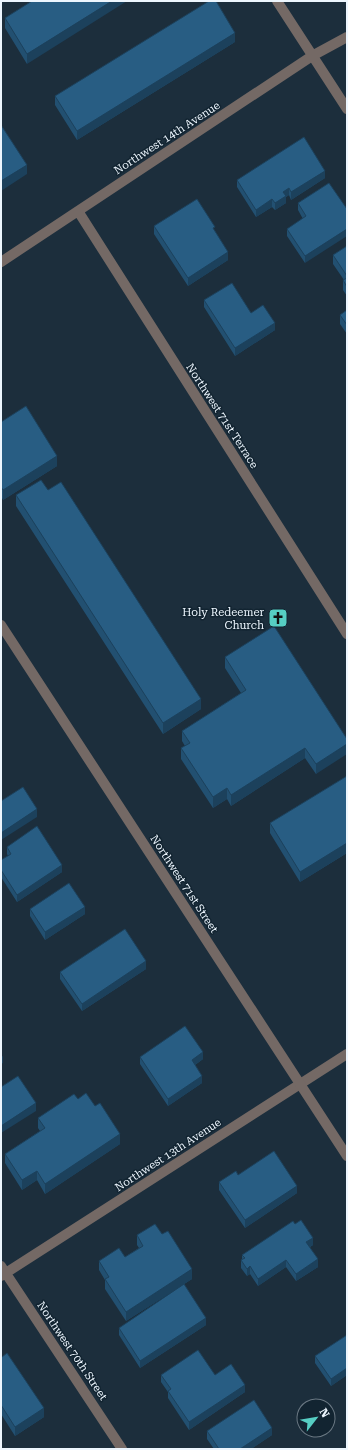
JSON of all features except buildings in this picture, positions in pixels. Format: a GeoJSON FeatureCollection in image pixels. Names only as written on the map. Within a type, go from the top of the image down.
{"type":"FeatureCollection","features":[{"type":"Feature","properties":{"kind":"street"},"geometry":{"type":"LineString","coordinates":[[277,1],[347,109]]}},
{"type":"Feature","properties":{"kind":"street","name":"Northwest 14th Avenue"},"geometry":{"type":"LineString","coordinates":[[1,262],[312,56],[347,37]]}},
{"type":"Feature","properties":{"kind":"street","name":"Northwest 71st Terrace"},"geometry":{"type":"LineString","coordinates":[[78,211],[347,634]]}},
{"type":"Feature","properties":{"kind":"street","name":"Northwest 71st Street"},"geometry":{"type":"LineString","coordinates":[[1,626],[347,1156]]}},
{"type":"Feature","properties":{"kind":"street","name":"Northwest 13th Avenue"},"geometry":{"type":"LineString","coordinates":[[2,1271],[301,1085],[347,1054]]}},
{"type":"Feature","properties":{"kind":"street","name":"Northwest 70th Street"},"geometry":{"type":"LineString","coordinates":[[2,1271],[122,1449]]}},
{"type":"Feature","properties":{"kind":"place","name":"Holy Redeemer Church"},"geometry":{"type":"Point","coordinates":[278,618]}}]}
